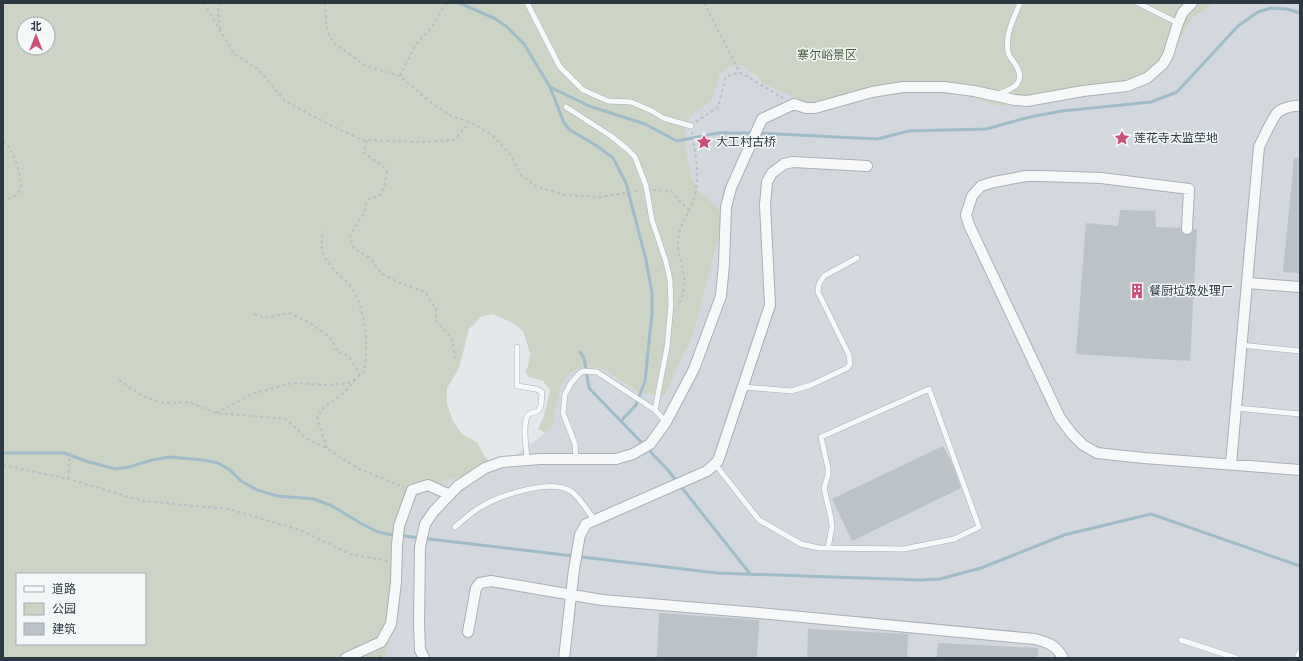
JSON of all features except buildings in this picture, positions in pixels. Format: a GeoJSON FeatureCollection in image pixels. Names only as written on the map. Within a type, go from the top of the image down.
{"type":"FeatureCollection","features":[{"type":"Feature","properties":{"kind":"street"},"geometry":{"type":"LineString","coordinates":[[424,658],[420,650],[420,547],[425,524],[434,510],[450,496],[458,486],[485,468],[502,462],[527,460],[616,459],[633,454],[645,447],[666,422],[694,368],[721,296],[724,264],[726,207],[731,188],[762,118],[794,104],[806,108],[815,108],[872,92],[903,87],[944,87],[974,91],[1015,100],[1027,100],[1127,86],[1147,78],[1163,64],[1168,55],[1183,12],[1192,3]]}},
{"type":"Feature","properties":{"kind":"street"},"geometry":{"type":"LineString","coordinates":[[1231,464],[1259,147],[1278,113],[1295,106],[1300,106]]}},
{"type":"Feature","properties":{"kind":"street"},"geometry":{"type":"LineString","coordinates":[[564,658],[574,569],[580,535],[586,524],[707,471],[718,461],[770,305],[765,205],[767,182],[772,173],[784,164],[793,162],[867,166]]}},
{"type":"Feature","properties":{"kind":"street"},"geometry":{"type":"LineString","coordinates":[[1187,229],[1189,189],[1102,178],[1026,176],[994,182],[981,186],[972,196],[966,215],[976,240],[1060,418],[1082,446],[1096,453],[1300,470]]}},
{"type":"Feature","properties":{"kind":"street"},"geometry":{"type":"LineString","coordinates":[[1247,283],[1300,287]]}},
{"type":"Feature","properties":{"kind":"street"},"geometry":{"type":"LineString","coordinates":[[346,658],[381,642],[391,624],[396,582],[399,526],[412,490],[428,485],[450,496]]}},
{"type":"Feature","properties":{"kind":"street"},"geometry":{"type":"LineString","coordinates":[[468,632],[476,588],[480,583],[491,581],[602,600],[1035,639],[1052,644],[1060,652],[1063,658]]}},
{"type":"Feature","properties":{"kind":"lane"},"geometry":{"type":"LineString","coordinates":[[528,3],[560,67],[583,90],[608,101],[632,102],[652,111],[662,118],[691,129]]}},
{"type":"Feature","properties":{"kind":"lane"},"geometry":{"type":"LineString","coordinates":[[993,96],[1016,85],[1021,78],[1019,70],[1008,52],[1007,39],[1012,21],[1020,3]]}},
{"type":"Feature","properties":{"kind":"lane"},"geometry":{"type":"LineString","coordinates":[[1138,3],[1178,23]]}},
{"type":"Feature","properties":{"kind":"lane"},"geometry":{"type":"LineString","coordinates":[[566,107],[611,136],[635,157],[646,190],[652,220],[666,262],[670,280],[671,305],[667,348],[655,410]]}},
{"type":"Feature","properties":{"kind":"lane"},"geometry":{"type":"LineString","coordinates":[[743,387],[791,390],[811,385],[847,368],[850,364],[848,355],[818,292],[819,284],[824,276],[857,258]]}},
{"type":"Feature","properties":{"kind":"lane"},"geometry":{"type":"LineString","coordinates":[[1241,345],[1300,351]]}},
{"type":"Feature","properties":{"kind":"lane"},"geometry":{"type":"LineString","coordinates":[[517,348],[517,386],[536,389],[542,392],[541,406],[538,411],[530,414],[526,418],[527,460]]}},
{"type":"Feature","properties":{"kind":"lane"},"geometry":{"type":"LineString","coordinates":[[576,459],[575,444],[563,413],[565,394],[571,383],[583,371],[597,372],[655,410],[666,422]]}},
{"type":"Feature","properties":{"kind":"lane"},"geometry":{"type":"LineString","coordinates":[[715,464],[759,520],[801,544],[818,548],[904,549],[954,539],[979,527],[929,389],[821,437],[828,468],[828,475],[824,488],[832,527],[828,548]]}},
{"type":"Feature","properties":{"kind":"lane"},"geometry":{"type":"LineString","coordinates":[[1236,408],[1300,414]]}},
{"type":"Feature","properties":{"kind":"lane"},"geometry":{"type":"LineString","coordinates":[[455,527],[480,507],[535,486],[562,486],[572,492],[595,520]]}},
{"type":"Feature","properties":{"kind":"lane"},"geometry":{"type":"LineString","coordinates":[[1181,640],[1236,658]]}},
{"type":"Feature","properties":{"kind":"lane"},"geometry":{"type":"LineString","coordinates":[[1297,658],[1300,651]]}},
{"type":"Feature","properties":{"kind":"path"},"geometry":{"type":"LineString","coordinates":[[204,3],[234,54],[258,69],[285,101],[362,140],[420,142],[454,140],[470,122]]}},
{"type":"Feature","properties":{"kind":"path"},"geometry":{"type":"LineString","coordinates":[[220,30],[218,9],[222,3]]}},
{"type":"Feature","properties":{"kind":"path"},"geometry":{"type":"LineString","coordinates":[[325,3],[327,32],[334,44],[366,66],[400,76],[430,102],[451,116],[470,122],[492,135],[510,154],[520,175],[537,187],[565,195],[601,197],[633,191],[659,189],[671,191],[689,211]]}},
{"type":"Feature","properties":{"kind":"path"},"geometry":{"type":"LineString","coordinates":[[400,76],[416,44],[432,27],[447,3]]}},
{"type":"Feature","properties":{"kind":"path"},"geometry":{"type":"LineString","coordinates":[[704,3],[741,73],[794,104]]}},
{"type":"Feature","properties":{"kind":"path"},"geometry":{"type":"LineString","coordinates":[[670,313],[681,300],[684,290],[684,277],[678,246],[678,237],[680,228],[692,202],[697,180],[691,129],[718,107],[725,79],[731,74],[741,73]]}},
{"type":"Feature","properties":{"kind":"path"},"geometry":{"type":"LineString","coordinates":[[366,140],[364,153],[383,166],[387,173],[384,187],[380,195],[367,200],[364,213],[350,235],[354,249],[370,258],[382,274],[400,283],[425,292],[436,309],[436,321],[452,338],[455,361]]}},
{"type":"Feature","properties":{"kind":"path"},"geometry":{"type":"LineString","coordinates":[[3,141],[11,150],[19,171],[21,183],[19,191],[12,199],[3,201]]}},
{"type":"Feature","properties":{"kind":"path"},"geometry":{"type":"LineString","coordinates":[[323,230],[321,247],[324,258],[328,265],[341,275],[355,293],[363,315],[367,352],[364,372],[344,393],[324,407],[317,417],[328,449]]}},
{"type":"Feature","properties":{"kind":"path"},"geometry":{"type":"LineString","coordinates":[[254,314],[264,318],[289,313],[308,322],[330,337],[338,352],[349,356],[360,375]]}},
{"type":"Feature","properties":{"kind":"path"},"geometry":{"type":"LineString","coordinates":[[215,413],[252,394],[292,383],[326,385],[348,383],[360,375]]}},
{"type":"Feature","properties":{"kind":"path"},"geometry":{"type":"LineString","coordinates":[[119,380],[142,396],[164,403],[190,402],[215,413],[286,419],[307,439],[328,449],[359,469],[412,490]]}},
{"type":"Feature","properties":{"kind":"path"},"geometry":{"type":"LineString","coordinates":[[68,479],[70,452]]}},
{"type":"Feature","properties":{"kind":"path"},"geometry":{"type":"LineString","coordinates":[[3,465],[68,479],[142,501],[228,509],[300,530],[350,554],[396,563]]}},
{"type":"Feature","properties":{"kind":"shaded area"},"geometry":{"type":"Polygon","coordinates":[[[1216,3],[1300,3],[1300,658],[386,658],[387,644],[395,627],[403,543],[414,503],[423,490],[446,480],[498,469],[545,433],[553,424],[560,389],[567,375],[580,368],[591,367],[605,370],[638,392],[664,397],[693,335],[721,230],[719,209],[699,191],[691,177],[685,144],[685,128],[691,116],[712,99],[720,75],[728,67],[741,65],[756,77],[871,98],[920,92],[964,95],[998,106],[1168,66],[1192,19],[1201,11],[1216,3]]]}},
{"type":"Feature","properties":{"kind":"green space","name":"寨尔峪景区"},"geometry":{"type":"Polygon","coordinates":[[[3,3],[1216,3],[1201,11],[1192,19],[1168,66],[1149,80],[1031,104],[998,106],[964,95],[920,92],[871,98],[823,110],[762,83],[760,79],[741,65],[728,67],[720,75],[712,100],[691,116],[685,128],[685,144],[691,177],[699,191],[719,209],[722,217],[721,230],[693,335],[664,397],[638,392],[605,370],[591,367],[580,368],[567,375],[560,389],[553,424],[545,433],[538,429],[544,416],[550,390],[543,381],[529,377],[525,372],[528,366],[530,353],[523,331],[511,322],[492,314],[481,317],[469,329],[459,368],[447,388],[447,404],[453,421],[462,434],[477,442],[485,457],[498,469],[446,480],[423,490],[414,503],[403,543],[398,615],[395,627],[387,644],[386,658],[3,658],[3,3]]]}},
{"type":"Feature","properties":{"kind":"waterway"},"geometry":{"type":"LineString","coordinates":[[459,3],[494,18],[507,27],[524,44],[550,87],[589,106],[645,124],[677,141],[718,133],[753,133]]}},
{"type":"Feature","properties":{"kind":"waterway"},"geometry":{"type":"LineString","coordinates":[[759,133],[877,139],[909,131],[986,129],[1030,117],[1062,111],[1151,102],[1177,92],[1238,26],[1258,12],[1271,8],[1287,9],[1300,13]]}},
{"type":"Feature","properties":{"kind":"waterway"},"geometry":{"type":"LineString","coordinates":[[550,87],[564,123],[570,130],[597,146],[613,158],[626,183],[646,260],[652,293],[652,313],[645,381],[636,405],[621,421]]}},
{"type":"Feature","properties":{"kind":"waterway"},"geometry":{"type":"LineString","coordinates":[[580,352],[584,358],[589,388],[667,469],[751,575]]}},
{"type":"Feature","properties":{"kind":"waterway"},"geometry":{"type":"LineString","coordinates":[[3,453],[64,453],[89,462],[116,469],[169,457],[203,460],[218,463],[230,470],[241,481],[257,490],[278,496],[314,499],[332,506],[378,532],[387,534],[717,573],[919,580],[940,579],[981,568],[1064,535],[1151,514],[1300,566]]}},
{"type":"Feature","properties":{"kind":"place","name":"莲花寺太监茔地"},"geometry":{"type":"Point","coordinates":[1122,138]}},
{"type":"Feature","properties":{"kind":"place","name":"大工村古桥"},"geometry":{"type":"Point","coordinates":[704,142]}},
{"type":"Feature","properties":{"kind":"place","name":"餐厨垃圾处理厂"},"geometry":{"type":"Point","coordinates":[1137,291]}}]}
